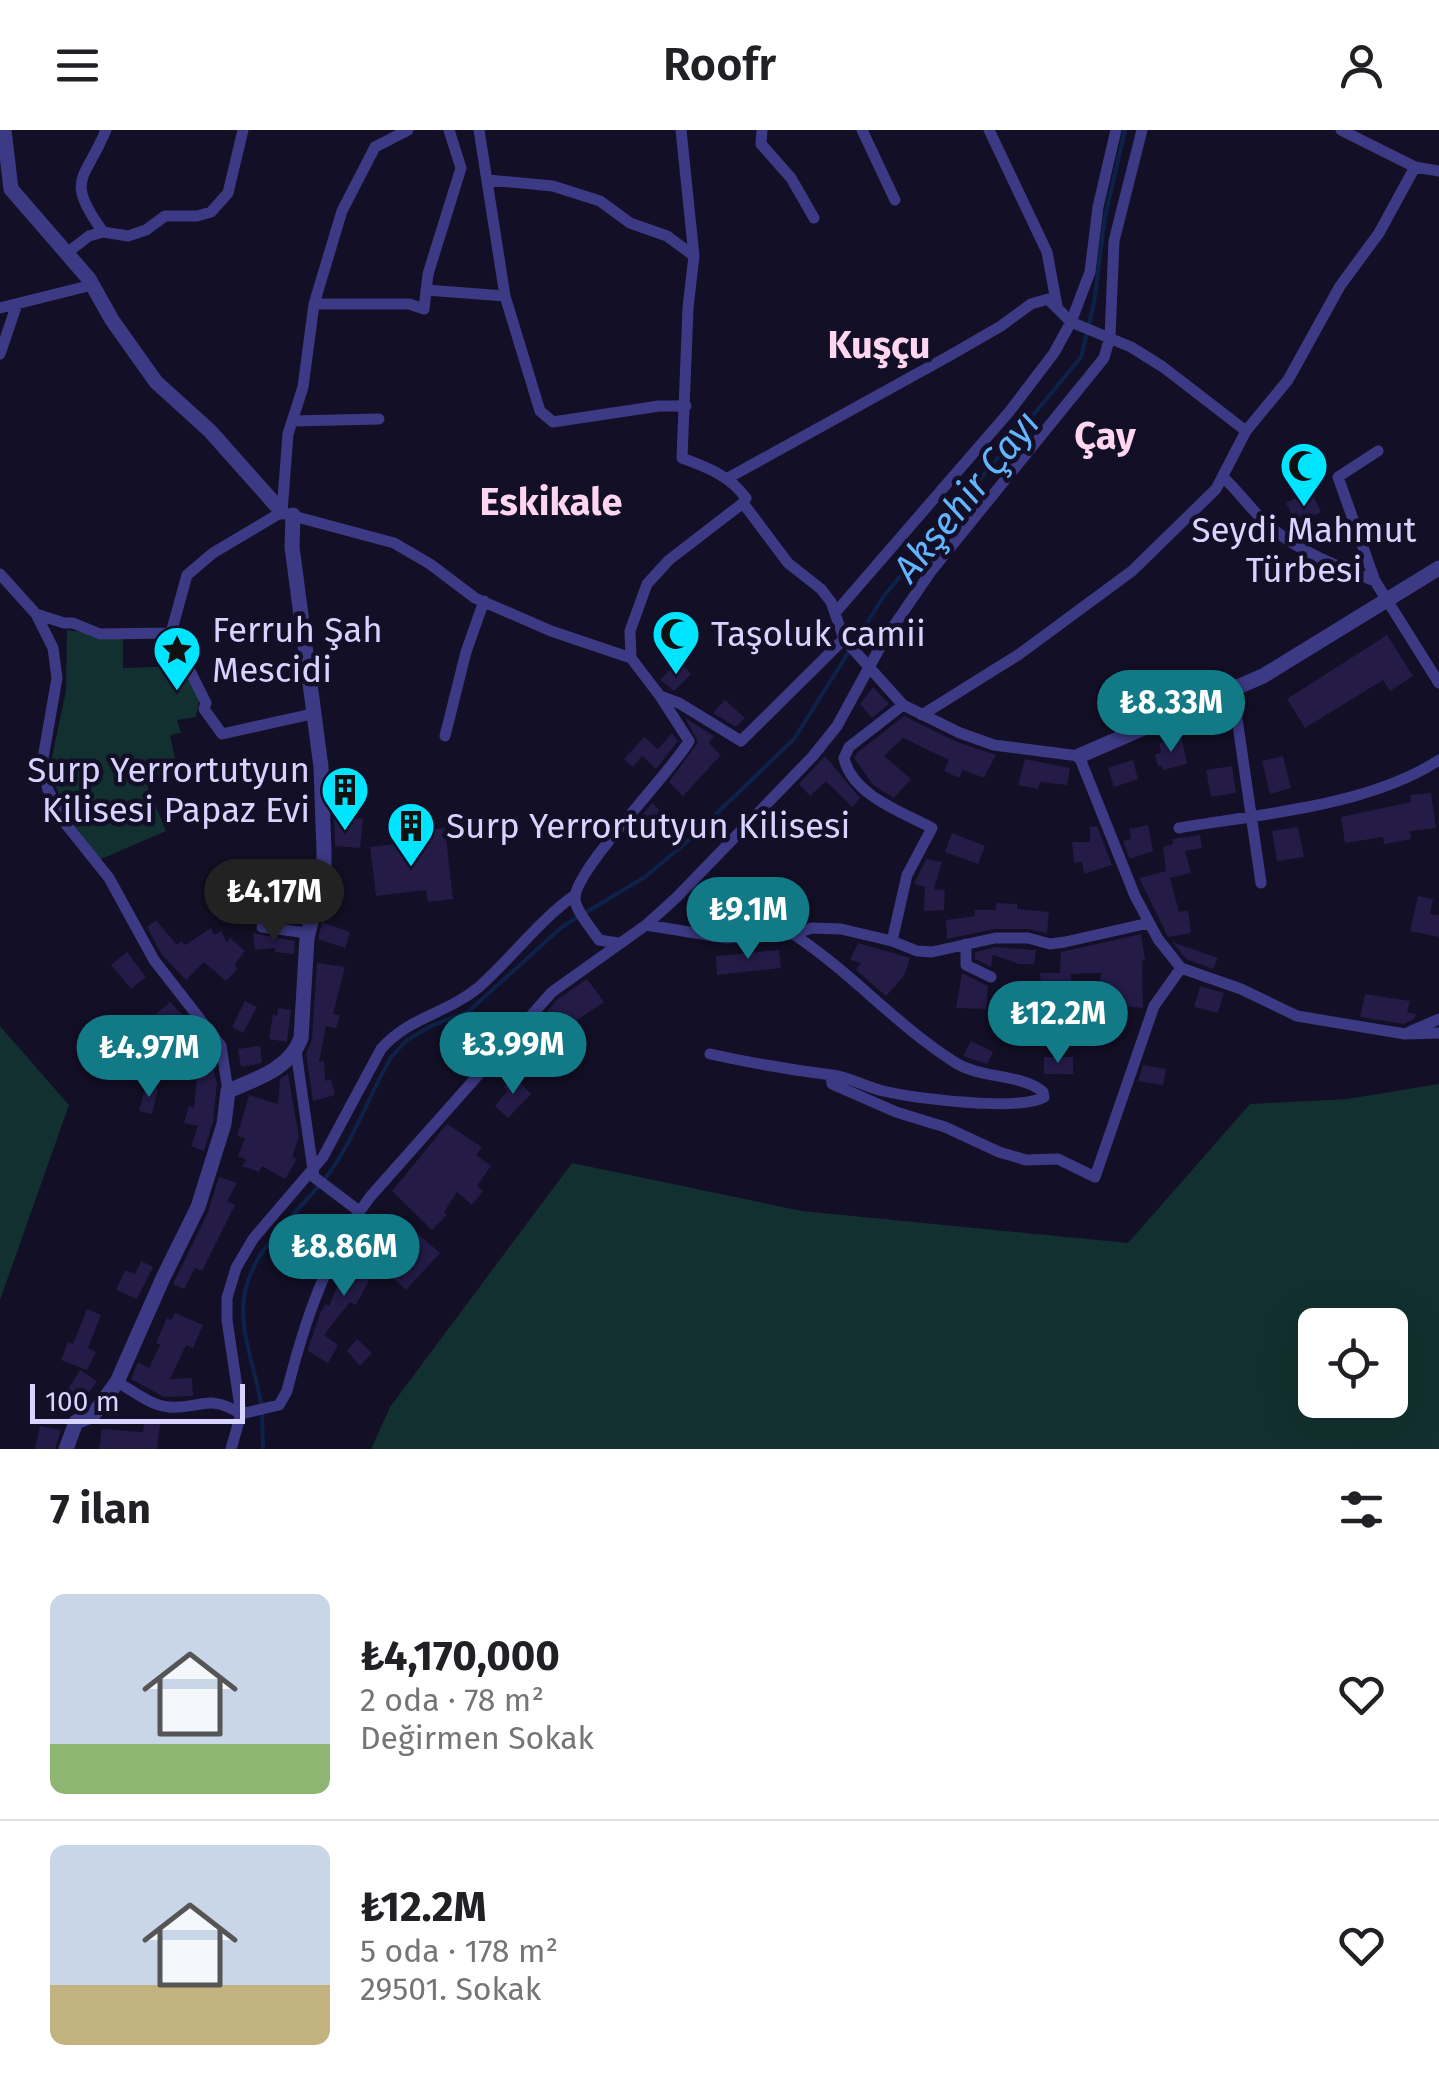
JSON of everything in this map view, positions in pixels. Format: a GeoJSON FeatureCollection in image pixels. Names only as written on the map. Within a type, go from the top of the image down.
{"type":"FeatureCollection","features":[{"type":"Feature","properties":{"kind":"street"},"geometry":{"type":"LineString","coordinates":[[4,130],[11,189],[68,252],[156,382],[210,431],[287,514],[394,543],[484,602],[551,632],[632,658]]}},
{"type":"Feature","properties":{"kind":"street"},"geometry":{"type":"LineString","coordinates":[[103,232],[79,187],[86,164],[106,130]]}},
{"type":"Feature","properties":{"kind":"street"},"geometry":{"type":"LineString","coordinates":[[68,252],[89,236],[103,232],[128,236],[146,230],[165,216],[211,212],[228,193],[244,130]]}},
{"type":"Feature","properties":{"kind":"street"},"geometry":{"type":"LineString","coordinates":[[228,1090],[285,1063],[296,1052],[301,1038],[308,933],[324,869],[324,852],[323,789],[287,514],[292,422],[303,386],[314,304],[342,211],[375,147],[408,130]]}},
{"type":"Feature","properties":{"kind":"street"},"geometry":{"type":"LineString","coordinates":[[314,304],[409,304],[424,309],[428,274],[461,168],[448,130]]}},
{"type":"Feature","properties":{"kind":"street"},"geometry":{"type":"LineString","coordinates":[[479,130],[505,296],[540,411],[553,422],[659,406],[686,406]]}},
{"type":"Feature","properties":{"kind":"street"},"geometry":{"type":"LineString","coordinates":[[230,1449],[247,1413],[227,1320],[230,1286],[253,1238],[314,1173],[381,1049],[417,1019],[442,1010],[478,988],[576,900],[597,858],[689,741],[632,658],[630,631],[648,584],[669,560],[746,498],[728,478],[682,458],[694,256],[682,130]]}},
{"type":"Feature","properties":{"kind":"street"},"geometry":{"type":"LineString","coordinates":[[762,130],[761,144],[790,178],[814,218]]}},
{"type":"Feature","properties":{"kind":"street"},"geometry":{"type":"LineString","coordinates":[[862,130],[895,200]]}},
{"type":"Feature","properties":{"kind":"street"},"geometry":{"type":"LineString","coordinates":[[988,130],[1047,252],[1058,308]]}},
{"type":"Feature","properties":{"kind":"street"},"geometry":{"type":"LineString","coordinates":[[835,613],[1009,412],[1054,353],[1090,272],[1098,207],[1116,130]]}},
{"type":"Feature","properties":{"kind":"street"},"geometry":{"type":"LineString","coordinates":[[117,1382],[164,1406],[209,1402],[247,1413],[278,1405],[323,1280],[359,1211],[540,1004],[572,975],[646,925],[678,897],[813,756],[837,726],[913,596],[1104,358],[1110,337],[1114,241],[1142,130]]}},
{"type":"Feature","properties":{"kind":"street"},"geometry":{"type":"LineString","coordinates":[[1341,130],[1361,134],[1415,167],[1439,171]]}},
{"type":"Feature","properties":{"kind":"street"},"geometry":{"type":"LineString","coordinates":[[922,715],[1018,655],[1132,572],[1174,534],[1224,478],[1246,431],[1288,380],[1340,286],[1378,233],[1415,167]]}},
{"type":"Feature","properties":{"kind":"street"},"geometry":{"type":"LineString","coordinates":[[488,180],[553,186],[600,201],[630,223],[668,236],[694,256]]}},
{"type":"Feature","properties":{"kind":"street"},"geometry":{"type":"LineString","coordinates":[[0,308],[92,285]]}},
{"type":"Feature","properties":{"kind":"street"},"geometry":{"type":"LineString","coordinates":[[426,290],[505,296]]}},
{"type":"Feature","properties":{"kind":"street"},"geometry":{"type":"LineString","coordinates":[[728,478],[950,356],[1031,304],[1048,299],[1071,322],[1110,337],[1163,367],[1246,431]]}},
{"type":"Feature","properties":{"kind":"street"},"geometry":{"type":"LineString","coordinates":[[0,354],[17,304]]}},
{"type":"Feature","properties":{"kind":"street"},"geometry":{"type":"LineString","coordinates":[[292,422],[379,419]]}},
{"type":"Feature","properties":{"kind":"street"},"geometry":{"type":"LineString","coordinates":[[1378,451],[1338,477],[1375,581],[1439,683]]}},
{"type":"Feature","properties":{"kind":"street"},"geometry":{"type":"LineString","coordinates":[[1224,478],[1265,523],[1294,545],[1375,581]]}},
{"type":"Feature","properties":{"kind":"street"},"geometry":{"type":"LineString","coordinates":[[743,504],[788,563],[821,589],[844,639],[904,705],[994,745],[1079,756],[1263,676],[1439,568]]}},
{"type":"Feature","properties":{"kind":"street"},"geometry":{"type":"LineString","coordinates":[[287,514],[213,553],[187,575],[172,633],[206,703],[204,708],[222,734],[312,714]]}},
{"type":"Feature","properties":{"kind":"street"},"geometry":{"type":"LineString","coordinates":[[0,574],[36,614],[53,648],[57,678],[42,764],[48,790],[65,823],[109,878],[154,960],[221,1046],[228,1090],[224,1124],[198,1208],[162,1278],[117,1382],[93,1415],[76,1422],[66,1449]]}},
{"type":"Feature","properties":{"kind":"street"},"geometry":{"type":"LineString","coordinates":[[444,736],[484,602]]}},
{"type":"Feature","properties":{"kind":"street"},"geometry":{"type":"LineString","coordinates":[[36,614],[100,634],[172,633]]}},
{"type":"Feature","properties":{"kind":"street"},"geometry":{"type":"LineString","coordinates":[[660,696],[680,703],[741,741],[844,639]]}},
{"type":"Feature","properties":{"kind":"street"},"geometry":{"type":"LineString","coordinates":[[1233,690],[1261,884]]}},
{"type":"Feature","properties":{"kind":"street"},"geometry":{"type":"LineString","coordinates":[[892,941],[907,875],[932,828],[866,791],[851,776],[844,758],[849,747],[904,705]]}},
{"type":"Feature","properties":{"kind":"street"},"geometry":{"type":"LineString","coordinates":[[1079,756],[1149,923],[1181,968],[1297,1016],[1406,1034],[1439,1033]]}},
{"type":"Feature","properties":{"kind":"street"},"geometry":{"type":"LineString","coordinates":[[1179,828],[1308,805],[1395,782],[1439,760]]}},
{"type":"Feature","properties":{"kind":"street"},"geometry":{"type":"LineString","coordinates":[[576,900],[599,940],[618,943]]}},
{"type":"Feature","properties":{"kind":"street"},"geometry":{"type":"LineString","coordinates":[[646,925],[726,938],[793,934],[812,928],[841,929],[932,952],[1013,937],[1050,944],[1149,923]]}},
{"type":"Feature","properties":{"kind":"street"},"geometry":{"type":"LineString","coordinates":[[262,927],[308,933]]}},
{"type":"Feature","properties":{"kind":"street"},"geometry":{"type":"LineString","coordinates":[[710,1054],[781,1070],[831,1075],[888,1092],[1024,1105],[1044,1098],[1043,1092],[1032,1085],[960,1066],[825,955],[793,934]]}},
{"type":"Feature","properties":{"kind":"street"},"geometry":{"type":"LineString","coordinates":[[966,944],[966,965],[991,977]]}},
{"type":"Feature","properties":{"kind":"street"},"geometry":{"type":"LineString","coordinates":[[831,1075],[832,1084],[896,1112],[945,1127],[1010,1156],[1058,1160],[1094,1177],[1154,1006],[1181,968]]}},
{"type":"Feature","properties":{"kind":"street"},"geometry":{"type":"LineString","coordinates":[[1406,1034],[1439,1019]]}},
{"type":"Feature","properties":{"kind":"street"},"geometry":{"type":"LineString","coordinates":[[296,1052],[314,1173],[359,1211]]}},
{"type":"Feature","properties":{"kind":"green space"},"geometry":{"type":"Polygon","coordinates":[[[67,630],[123,636],[123,668],[186,666],[200,695],[196,717],[177,720],[181,733],[170,735],[177,768],[145,780],[166,831],[99,860],[69,817],[49,771],[66,691],[67,630]]]}},
{"type":"Feature","properties":{"kind":"green space"},"geometry":{"type":"Polygon","coordinates":[[[0,1026],[69,1105],[0,1300],[0,1026]]]}},
{"type":"Feature","properties":{"kind":"green space"},"geometry":{"type":"Polygon","coordinates":[[[1439,1084],[1439,1449],[371,1449],[390,1407],[572,1163],[802,1211],[1128,1243],[1250,1104],[1347,1099],[1439,1084]]]}},
{"type":"Feature","properties":{"kind":"building","name":"Seydi Mahmut Türbesi"},"geometry":{"type":"Polygon","coordinates":[[[1311,491],[1321,512],[1296,524],[1286,503],[1311,491]]]}},
{"type":"Feature","properties":{"kind":"building"},"geometry":{"type":"Polygon","coordinates":[[[1387,635],[1413,676],[1390,691],[1383,680],[1305,728],[1287,699],[1387,635]]]}},
{"type":"Feature","properties":{"kind":"building","name":"Taşoluk camii"},"geometry":{"type":"Polygon","coordinates":[[[679,661],[691,674],[674,691],[660,680],[679,661]]]}},
{"type":"Feature","properties":{"kind":"building"},"geometry":{"type":"Polygon","coordinates":[[[873,687],[889,704],[872,718],[860,704],[873,687]]]}},
{"type":"Feature","properties":{"kind":"building"},"geometry":{"type":"Polygon","coordinates":[[[725,700],[745,718],[736,727],[713,713],[725,700]]]}},
{"type":"Feature","properties":{"kind":"building"},"geometry":{"type":"Polygon","coordinates":[[[904,716],[957,742],[996,755],[984,778],[963,770],[959,778],[944,771],[949,760],[903,738],[884,756],[911,779],[894,798],[873,785],[854,758],[904,716]]]}},
{"type":"Feature","properties":{"kind":"building"},"geometry":{"type":"Polygon","coordinates":[[[685,718],[714,736],[709,743],[721,755],[683,796],[669,782],[698,742],[685,718]]]}},
{"type":"Feature","properties":{"kind":"building"},"geometry":{"type":"Polygon","coordinates":[[[672,733],[678,741],[656,769],[642,756],[633,767],[624,759],[644,737],[658,749],[672,733]]]}},
{"type":"Feature","properties":{"kind":"building"},"geometry":{"type":"Polygon","coordinates":[[[1182,739],[1187,764],[1163,770],[1158,767],[1155,754],[1161,753],[1159,743],[1182,739]]]}},
{"type":"Feature","properties":{"kind":"building"},"geometry":{"type":"Polygon","coordinates":[[[825,756],[860,798],[852,807],[826,781],[810,796],[799,784],[825,756]]]}},
{"type":"Feature","properties":{"kind":"building"},"geometry":{"type":"Polygon","coordinates":[[[1283,756],[1291,788],[1270,794],[1262,761],[1283,756]]]}},
{"type":"Feature","properties":{"kind":"building"},"geometry":{"type":"Polygon","coordinates":[[[1025,759],[1070,768],[1067,785],[1040,782],[1038,789],[1018,785],[1025,759]]]}},
{"type":"Feature","properties":{"kind":"building"},"geometry":{"type":"Polygon","coordinates":[[[1133,760],[1138,779],[1114,787],[1108,768],[1133,760]]]}},
{"type":"Feature","properties":{"kind":"building"},"geometry":{"type":"Polygon","coordinates":[[[1232,766],[1236,793],[1211,797],[1206,770],[1232,766]]]}},
{"type":"Feature","properties":{"kind":"building"},"geometry":{"type":"Polygon","coordinates":[[[1431,793],[1436,828],[1410,831],[1411,839],[1384,844],[1383,837],[1345,843],[1341,817],[1411,802],[1410,795],[1431,793]]]}},
{"type":"Feature","properties":{"kind":"building"},"geometry":{"type":"Polygon","coordinates":[[[652,803],[666,816],[644,833],[634,824],[652,803]]]}},
{"type":"Feature","properties":{"kind":"building","name":"Surp Yerrortutyun Kilisesi Papaz Evi"},"geometry":{"type":"Polygon","coordinates":[[[334,816],[363,819],[360,848],[335,846],[334,816]]]}},
{"type":"Feature","properties":{"kind":"building"},"geometry":{"type":"Polygon","coordinates":[[[1148,825],[1153,851],[1130,859],[1123,841],[1131,839],[1129,829],[1148,825]]]}},
{"type":"Feature","properties":{"kind":"building"},"geometry":{"type":"Polygon","coordinates":[[[1097,826],[1112,865],[1084,874],[1082,862],[1074,863],[1072,842],[1090,842],[1090,827],[1097,826]]]}},
{"type":"Feature","properties":{"kind":"building"},"geometry":{"type":"Polygon","coordinates":[[[1298,827],[1304,857],[1277,861],[1272,831],[1298,827]]]}},
{"type":"Feature","properties":{"kind":"building","name":"Surp Yerrortutyun Kilisesi"},"geometry":{"type":"Polygon","coordinates":[[[445,828],[453,899],[428,902],[426,890],[376,896],[370,847],[428,840],[427,830],[445,828]]]}},
{"type":"Feature","properties":{"kind":"building"},"geometry":{"type":"Polygon","coordinates":[[[952,833],[985,846],[978,864],[945,852],[952,833]]]}},
{"type":"Feature","properties":{"kind":"building"},"geometry":{"type":"Polygon","coordinates":[[[1200,835],[1202,848],[1185,851],[1191,873],[1170,878],[1179,912],[1188,910],[1191,933],[1168,937],[1139,878],[1166,871],[1163,847],[1173,844],[1172,839],[1200,835]]]}},
{"type":"Feature","properties":{"kind":"building"},"geometry":{"type":"Polygon","coordinates":[[[926,859],[942,862],[934,889],[945,890],[944,910],[924,911],[925,887],[914,884],[926,859]]]}},
{"type":"Feature","properties":{"kind":"building"},"geometry":{"type":"Polygon","coordinates":[[[1418,896],[1433,899],[1430,914],[1439,915],[1439,937],[1410,931],[1418,896]]]}},
{"type":"Feature","properties":{"kind":"building"},"geometry":{"type":"Polygon","coordinates":[[[996,903],[1049,912],[1047,933],[995,929],[947,939],[946,920],[975,916],[975,910],[996,910],[996,903]]]}},
{"type":"Feature","properties":{"kind":"building"},"geometry":{"type":"Polygon","coordinates":[[[156,920],[177,945],[181,941],[185,945],[211,928],[214,935],[221,931],[227,943],[230,938],[245,951],[234,965],[238,968],[226,981],[204,962],[186,980],[162,955],[147,927],[156,920]]]}},
{"type":"Feature","properties":{"kind":"building"},"geometry":{"type":"Polygon","coordinates":[[[322,922],[350,932],[345,948],[318,939],[322,922]]]}},
{"type":"Feature","properties":{"kind":"building"},"geometry":{"type":"Polygon","coordinates":[[[253,933],[295,941],[294,954],[275,952],[275,948],[255,950],[253,933]]]}},
{"type":"Feature","properties":{"kind":"building"},"geometry":{"type":"Polygon","coordinates":[[[1141,934],[1145,960],[1143,1008],[1097,1003],[1101,973],[1071,974],[1072,988],[1041,988],[1040,973],[1060,973],[1061,952],[1141,934]]]}},
{"type":"Feature","properties":{"kind":"building"},"geometry":{"type":"Polygon","coordinates":[[[1172,942],[1218,958],[1213,969],[1186,959],[1172,942]]]}},
{"type":"Feature","properties":{"kind":"building"},"geometry":{"type":"Polygon","coordinates":[[[858,943],[910,958],[904,976],[886,996],[856,970],[861,963],[850,960],[858,943]]]}},
{"type":"Feature","properties":{"kind":"building"},"geometry":{"type":"Polygon","coordinates":[[[996,947],[1036,950],[1034,964],[1019,964],[993,955],[991,967],[975,959],[975,952],[996,947]]]}},
{"type":"Feature","properties":{"kind":"building"},"geometry":{"type":"Polygon","coordinates":[[[779,950],[781,968],[717,975],[716,956],[779,950]]]}},
{"type":"Feature","properties":{"kind":"building"},"geometry":{"type":"Polygon","coordinates":[[[127,952],[146,977],[131,989],[111,965],[127,952]]]}},
{"type":"Feature","properties":{"kind":"building"},"geometry":{"type":"Polygon","coordinates":[[[317,963],[345,967],[333,1014],[340,1015],[336,1028],[326,1026],[319,1062],[324,1061],[325,1081],[331,1079],[335,1095],[313,1101],[306,1054],[312,1039],[317,963]]]}},
{"type":"Feature","properties":{"kind":"building"},"geometry":{"type":"Polygon","coordinates":[[[962,973],[988,986],[986,1009],[956,1008],[962,973]]]}},
{"type":"Feature","properties":{"kind":"building"},"geometry":{"type":"Polygon","coordinates":[[[587,979],[604,1002],[568,1026],[575,1043],[548,1056],[536,1024],[558,999],[587,979]]]}},
{"type":"Feature","properties":{"kind":"building"},"geometry":{"type":"Polygon","coordinates":[[[1200,986],[1224,993],[1218,1013],[1194,1007],[1200,986]]]}},
{"type":"Feature","properties":{"kind":"building"},"geometry":{"type":"Polygon","coordinates":[[[1365,994],[1410,1001],[1407,1012],[1416,1014],[1414,1019],[1404,1024],[1360,1017],[1365,994]]]}},
{"type":"Feature","properties":{"kind":"building"},"geometry":{"type":"Polygon","coordinates":[[[245,1001],[257,1007],[243,1033],[232,1027],[245,1001]]]}},
{"type":"Feature","properties":{"kind":"building"},"geometry":{"type":"Polygon","coordinates":[[[170,1002],[194,1027],[190,1030],[191,1048],[207,1046],[217,1083],[213,1122],[204,1151],[191,1146],[198,1126],[184,1123],[189,1106],[194,1108],[198,1064],[176,1068],[173,1046],[162,1055],[137,1021],[147,1014],[150,1019],[170,1002]]]}},
{"type":"Feature","properties":{"kind":"building"},"geometry":{"type":"Polygon","coordinates":[[[278,1008],[291,1010],[287,1042],[269,1039],[273,1014],[277,1016],[278,1008]]]}},
{"type":"Feature","properties":{"kind":"building"},"geometry":{"type":"Polygon","coordinates":[[[971,1041],[993,1052],[987,1064],[963,1056],[971,1041]]]}},
{"type":"Feature","properties":{"kind":"building"},"geometry":{"type":"Polygon","coordinates":[[[260,1046],[262,1063],[241,1067],[238,1049],[260,1046]]]}},
{"type":"Feature","properties":{"kind":"building"},"geometry":{"type":"Polygon","coordinates":[[[1044,1057],[1073,1057],[1073,1074],[1044,1074],[1044,1057]]]}},
{"type":"Feature","properties":{"kind":"building"},"geometry":{"type":"Polygon","coordinates":[[[1143,1065],[1166,1069],[1163,1085],[1138,1081],[1143,1065]]]}},
{"type":"Feature","properties":{"kind":"building"},"geometry":{"type":"Polygon","coordinates":[[[288,1074],[299,1138],[292,1157],[297,1159],[285,1179],[262,1166],[259,1172],[242,1166],[246,1160],[238,1156],[245,1138],[237,1136],[249,1095],[278,1104],[280,1079],[288,1074]]]}},
{"type":"Feature","properties":{"kind":"building"},"geometry":{"type":"Polygon","coordinates":[[[514,1076],[531,1094],[508,1118],[495,1106],[514,1076]]]}},
{"type":"Feature","properties":{"kind":"building"},"geometry":{"type":"Polygon","coordinates":[[[145,1087],[158,1089],[152,1114],[139,1111],[145,1087]]]}},
{"type":"Feature","properties":{"kind":"building"},"geometry":{"type":"Polygon","coordinates":[[[447,1124],[482,1147],[476,1155],[491,1166],[477,1186],[483,1191],[472,1205],[457,1192],[444,1212],[447,1215],[432,1230],[392,1191],[447,1124]]]}},
{"type":"Feature","properties":{"kind":"building"},"geometry":{"type":"Polygon","coordinates":[[[219,1177],[237,1183],[227,1201],[235,1205],[202,1271],[195,1268],[184,1289],[173,1284],[208,1212],[219,1177]]]}},
{"type":"Feature","properties":{"kind":"building"},"geometry":{"type":"Polygon","coordinates":[[[419,1235],[440,1253],[406,1290],[386,1272],[419,1235]]]}},
{"type":"Feature","properties":{"kind":"building"},"geometry":{"type":"Polygon","coordinates":[[[364,1240],[382,1256],[356,1305],[350,1302],[324,1335],[338,1345],[328,1363],[308,1351],[310,1343],[321,1311],[326,1304],[329,1306],[348,1262],[352,1264],[364,1240]]]}},
{"type":"Feature","properties":{"kind":"building"},"geometry":{"type":"Polygon","coordinates":[[[141,1261],[153,1267],[137,1299],[116,1290],[125,1270],[135,1274],[141,1261]]]}},
{"type":"Feature","properties":{"kind":"building"},"geometry":{"type":"Polygon","coordinates":[[[87,1309],[101,1315],[88,1348],[96,1352],[87,1370],[61,1360],[68,1342],[73,1344],[87,1309]]]}},
{"type":"Feature","properties":{"kind":"building"},"geometry":{"type":"Polygon","coordinates":[[[175,1313],[203,1325],[193,1348],[186,1345],[170,1379],[192,1378],[193,1396],[164,1397],[131,1379],[138,1362],[149,1368],[167,1318],[171,1320],[175,1313]]]}},
{"type":"Feature","properties":{"kind":"building"},"geometry":{"type":"Polygon","coordinates":[[[357,1339],[372,1353],[360,1366],[347,1351],[357,1339]]]}},
{"type":"Feature","properties":{"kind":"building"},"geometry":{"type":"Polygon","coordinates":[[[80,1370],[97,1381],[84,1400],[68,1389],[80,1370]]]}},
{"type":"Feature","properties":{"kind":"building"},"geometry":{"type":"Polygon","coordinates":[[[144,1424],[160,1424],[157,1449],[99,1449],[102,1429],[143,1432],[144,1424]]]}},
{"type":"Feature","properties":{"kind":"building"},"geometry":{"type":"Polygon","coordinates":[[[40,1426],[61,1430],[55,1449],[35,1449],[40,1426]]]}},
{"type":"Feature","properties":{"kind":"waterway","name":"Akşehir Çayı"},"geometry":{"type":"LineString","coordinates":[[261,1404],[244,1325],[249,1279],[267,1246],[339,1158],[392,1056],[407,1040],[469,1011],[563,926],[645,877],[794,739],[884,596],[1081,357],[1094,303],[1105,217],[1125,130]]}},
{"type":"Feature","properties":{"kind":"waterway","name":"Akşehir Çayı"},"geometry":{"type":"LineString","coordinates":[[262,1414],[263,1449]]}},
{"type":"Feature","properties":{"kind":"place","name":"Seydi Mahmut Türbesi"},"geometry":{"type":"Point","coordinates":[1304,508]}},
{"type":"Feature","properties":{"kind":"place","name":"Taşoluk camii"},"geometry":{"type":"Point","coordinates":[676,676]}},
{"type":"Feature","properties":{"kind":"place","name":"Ferruh Şah Mescidi"},"geometry":{"type":"Point","coordinates":[177,692]}},
{"type":"Feature","properties":{"kind":"place","name":"Surp Yerrortutyun Kilisesi Papaz Evi"},"geometry":{"type":"Point","coordinates":[345,832]}},
{"type":"Feature","properties":{"kind":"place","name":"Surp Yerrortutyun Kilisesi"},"geometry":{"type":"Point","coordinates":[411,868]}},
{"type":"Feature","properties":{"kind":"district","name":"Kuşçu"},"geometry":{"type":"Point","coordinates":[879,345]}},
{"type":"Feature","properties":{"kind":"district","name":"Çay"},"geometry":{"type":"Point","coordinates":[1105,436]}},
{"type":"Feature","properties":{"kind":"district","name":"Eskikale"},"geometry":{"type":"Point","coordinates":[551,502]}}]}
